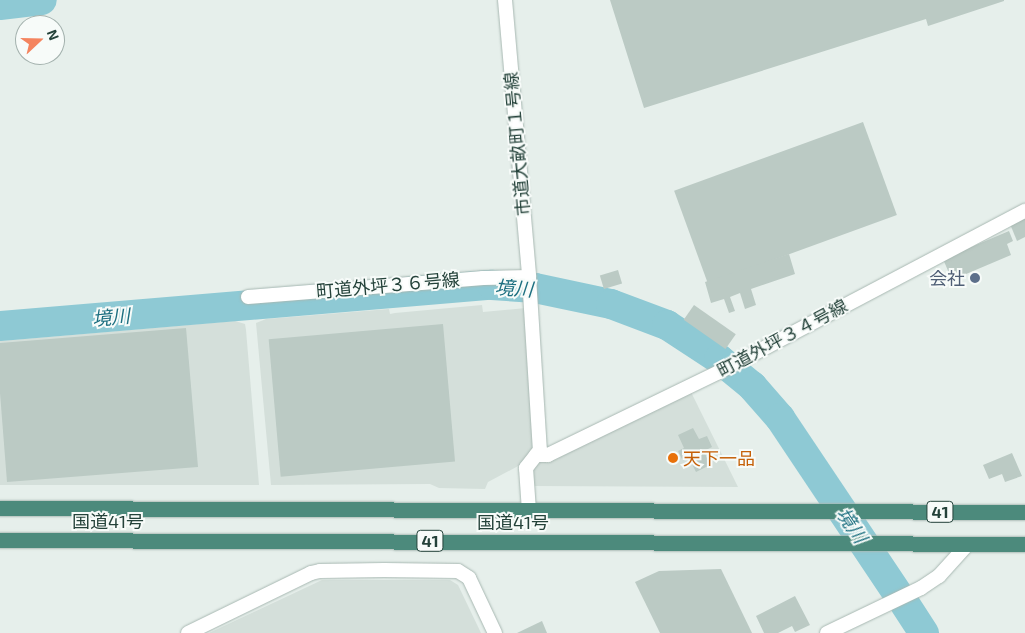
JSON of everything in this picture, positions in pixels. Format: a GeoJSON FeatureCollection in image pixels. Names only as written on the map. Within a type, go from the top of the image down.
{"type":"FeatureCollection","features":[{"type":"Feature","properties":{"kind":"highway","name":"国道41号"},"geometry":{"type":"LineString","coordinates":[[0,508],[1025,512]]}},
{"type":"Feature","properties":{"kind":"highway","name":"国道41号"},"geometry":{"type":"LineString","coordinates":[[0,540],[1025,544]]}},
{"type":"Feature","properties":{"kind":"street","name":"市道大畝町１号線"},"geometry":{"type":"LineString","coordinates":[[505,0],[529,285],[540,450],[526,468],[529,511]]}},
{"type":"Feature","properties":{"kind":"street","name":"町道外坪３４号線"},"geometry":{"type":"LineString","coordinates":[[536,455],[548,455],[719,372],[1025,211]]}},
{"type":"Feature","properties":{"kind":"street","name":"町道外坪３６号線"},"geometry":{"type":"LineString","coordinates":[[248,297],[483,278],[529,285]]}},
{"type":"Feature","properties":{"kind":"street"},"geometry":{"type":"LineString","coordinates":[[827,633],[900,598],[939,576],[968,544]]}},
{"type":"Feature","properties":{"kind":"street"},"geometry":{"type":"LineString","coordinates":[[188,633],[320,571],[384,570],[458,571],[469,578],[496,633]]}},
{"type":"Feature","properties":{"kind":"shaded area"},"geometry":{"type":"Polygon","coordinates":[[[482,305],[483,312],[526,308],[535,447],[520,465],[488,482],[485,489],[439,488],[430,484],[271,485],[256,323],[266,319],[389,309],[390,314],[482,305]]]}},
{"type":"Feature","properties":{"kind":"shaded area"},"geometry":{"type":"Polygon","coordinates":[[[235,321],[245,324],[246,330],[259,485],[0,485],[0,341],[235,321]]]}},
{"type":"Feature","properties":{"kind":"shaded area","name":"天下一品"},"geometry":{"type":"Polygon","coordinates":[[[689,388],[738,487],[534,486],[530,467],[689,388]]]}},
{"type":"Feature","properties":{"kind":"shaded area"},"geometry":{"type":"Polygon","coordinates":[[[322,580],[450,580],[458,585],[481,633],[209,633],[322,580]]]}},
{"type":"Feature","properties":{"kind":"building"},"geometry":{"type":"Polygon","coordinates":[[[610,0],[1004,1],[928,26],[926,19],[644,108],[610,0]]]}},
{"type":"Feature","properties":{"kind":"building"},"geometry":{"type":"Polygon","coordinates":[[[863,122],[897,215],[708,284],[674,191],[863,122]]]}},
{"type":"Feature","properties":{"kind":"building"},"geometry":{"type":"Polygon","coordinates":[[[1025,218],[1025,237],[1017,241],[1010,224],[1025,218]]]}},
{"type":"Feature","properties":{"kind":"building"},"geometry":{"type":"Polygon","coordinates":[[[1009,231],[1013,241],[1007,244],[1011,255],[952,280],[943,259],[1009,231]]]}},
{"type":"Feature","properties":{"kind":"building"},"geometry":{"type":"Polygon","coordinates":[[[789,254],[795,274],[751,289],[756,305],[745,309],[740,293],[730,297],[735,311],[729,313],[724,299],[711,303],[705,282],[789,254]]]}},
{"type":"Feature","properties":{"kind":"building"},"geometry":{"type":"Polygon","coordinates":[[[618,270],[622,283],[604,289],[600,276],[618,270]]]}},
{"type":"Feature","properties":{"kind":"building"},"geometry":{"type":"Polygon","coordinates":[[[694,305],[736,334],[725,349],[684,320],[694,305]]]}},
{"type":"Feature","properties":{"kind":"building"},"geometry":{"type":"Polygon","coordinates":[[[443,324],[455,461],[281,477],[269,339],[443,324]]]}},
{"type":"Feature","properties":{"kind":"building"},"geometry":{"type":"Polygon","coordinates":[[[186,328],[198,467],[7,482],[0,393],[0,343],[186,328]]]}},
{"type":"Feature","properties":{"kind":"building"},"geometry":{"type":"Polygon","coordinates":[[[693,428],[699,439],[707,436],[712,447],[704,451],[710,465],[696,472],[689,458],[683,461],[678,451],[684,448],[678,435],[693,428]]]}},
{"type":"Feature","properties":{"kind":"building"},"geometry":{"type":"Polygon","coordinates":[[[1012,453],[1022,476],[1005,482],[1002,474],[989,479],[983,465],[1012,453]]]}},
{"type":"Feature","properties":{"kind":"building"},"geometry":{"type":"Polygon","coordinates":[[[721,569],[752,633],[660,633],[635,582],[659,571],[721,569]]]}},
{"type":"Feature","properties":{"kind":"building"},"geometry":{"type":"Polygon","coordinates":[[[795,596],[810,625],[795,632],[792,626],[778,633],[764,633],[756,616],[795,596]]]}},
{"type":"Feature","properties":{"kind":"building"},"geometry":{"type":"Polygon","coordinates":[[[542,621],[547,633],[517,633],[542,621]]]}},
{"type":"Feature","properties":{"kind":"waterway"},"geometry":{"type":"LineString","coordinates":[[0,5],[42,0]]}},
{"type":"Feature","properties":{"kind":"waterway","name":"境川"},"geometry":{"type":"LineString","coordinates":[[0,326],[492,285],[535,288],[611,304],[667,325],[719,359],[752,386],[780,418],[897,593]]}},
{"type":"Feature","properties":{"kind":"waterway","name":"境川"},"geometry":{"type":"LineString","coordinates":[[905,604],[924,633]]}},
{"type":"Feature","properties":{"kind":"place","name":"会社"},"geometry":{"type":"Point","coordinates":[975,278]}},
{"type":"Feature","properties":{"kind":"place","name":"天下一品"},"geometry":{"type":"Point","coordinates":[673,458]}}]}
